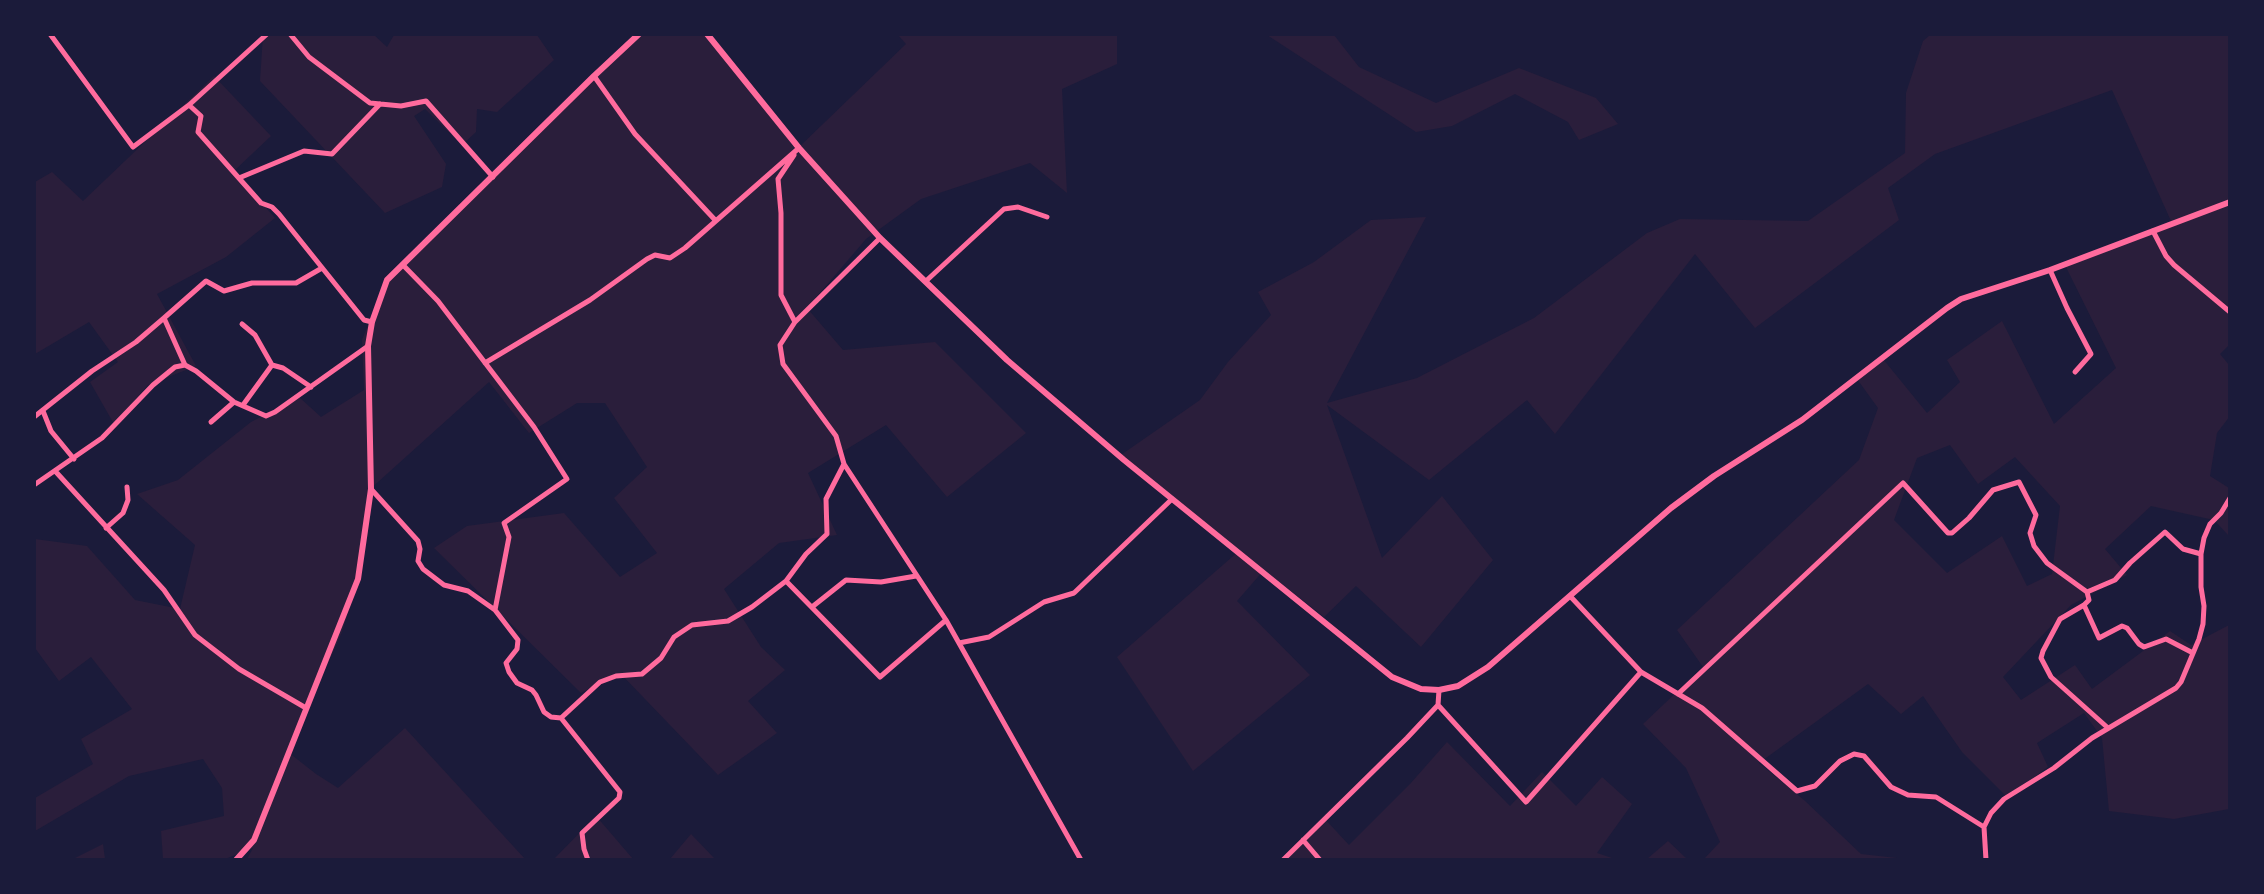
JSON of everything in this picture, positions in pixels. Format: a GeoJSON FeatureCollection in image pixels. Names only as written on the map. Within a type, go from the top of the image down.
{"type":"FeatureCollection","features":[{"type":"Feature","properties":{"kind":"street"},"geometry":{"type":"LineString","coordinates":[[50,34],[133,147],[189,105],[267,34]]}},
{"type":"Feature","properties":{"kind":"street"},"geometry":{"type":"LineString","coordinates":[[290,34],[309,57],[370,103],[401,106],[426,101],[493,177]]}},
{"type":"Feature","properties":{"kind":"street"},"geometry":{"type":"LineString","coordinates":[[236,860],[254,840],[358,579],[371,489],[368,346],[372,322],[387,280],[639,34]]}},
{"type":"Feature","properties":{"kind":"street"},"geometry":{"type":"LineString","coordinates":[[707,34],[799,148],[880,238],[1007,360],[1172,499],[1392,677],[1420,689],[1439,690],[1458,686],[1488,667],[1671,508],[1714,476],[1802,420],[1961,299],[2050,270],[2229,202]]}},
{"type":"Feature","properties":{"kind":"street"},"geometry":{"type":"LineString","coordinates":[[594,76],[635,134],[716,221]]}},
{"type":"Feature","properties":{"kind":"street"},"geometry":{"type":"LineString","coordinates":[[239,178],[304,151],[332,154],[380,104]]}},
{"type":"Feature","properties":{"kind":"street"},"geometry":{"type":"LineString","coordinates":[[189,105],[201,116],[198,132],[261,203],[272,207],[279,214],[364,320],[372,322]]}},
{"type":"Feature","properties":{"kind":"street"},"geometry":{"type":"LineString","coordinates":[[485,363],[590,300],[647,259],[655,255],[670,258],[685,248],[799,148]]}},
{"type":"Feature","properties":{"kind":"street"},"geometry":{"type":"LineString","coordinates":[[795,322],[782,295],[781,213],[778,179],[799,148]]}},
{"type":"Feature","properties":{"kind":"street"},"geometry":{"type":"LineString","coordinates":[[926,281],[1004,209],[1018,207],[1047,217]]}},
{"type":"Feature","properties":{"kind":"street"},"geometry":{"type":"LineString","coordinates":[[2153,231],[2166,256],[2174,265],[2229,312]]}},
{"type":"Feature","properties":{"kind":"street"},"geometry":{"type":"LineString","coordinates":[[880,238],[795,322],[780,345],[783,364],[836,436],[844,464],[946,620],[1081,860]]}},
{"type":"Feature","properties":{"kind":"street"},"geometry":{"type":"LineString","coordinates":[[403,265],[438,301],[534,427],[567,479],[504,523],[509,537],[495,610]]}},
{"type":"Feature","properties":{"kind":"street"},"geometry":{"type":"LineString","coordinates":[[34,417],[92,371],[136,342],[206,281],[224,291],[252,283],[296,283],[322,268]]}},
{"type":"Feature","properties":{"kind":"street"},"geometry":{"type":"LineString","coordinates":[[2050,270],[2091,354],[2075,372]]}},
{"type":"Feature","properties":{"kind":"street"},"geometry":{"type":"LineString","coordinates":[[164,318],[185,365],[196,371],[234,402],[266,416],[368,346]]}},
{"type":"Feature","properties":{"kind":"street"},"geometry":{"type":"LineString","coordinates":[[242,324],[255,335],[272,365],[283,368],[311,387]]}},
{"type":"Feature","properties":{"kind":"street"},"geometry":{"type":"LineString","coordinates":[[34,485],[56,472],[102,438],[153,385],[175,367],[185,365]]}},
{"type":"Feature","properties":{"kind":"street"},"geometry":{"type":"LineString","coordinates":[[243,405],[272,365]]}},
{"type":"Feature","properties":{"kind":"street"},"geometry":{"type":"LineString","coordinates":[[211,422],[234,402]]}},
{"type":"Feature","properties":{"kind":"street"},"geometry":{"type":"LineString","coordinates":[[43,411],[51,431],[74,459]]}},
{"type":"Feature","properties":{"kind":"street"},"geometry":{"type":"LineString","coordinates":[[561,718],[600,682],[616,676],[642,674],[661,658],[674,637],[692,625],[728,621],[752,607],[786,581],[806,554],[827,534],[826,499],[844,464]]}},
{"type":"Feature","properties":{"kind":"street"},"geometry":{"type":"LineString","coordinates":[[56,472],[164,590],[195,635],[239,669],[306,708]]}},
{"type":"Feature","properties":{"kind":"street"},"geometry":{"type":"LineString","coordinates":[[1678,694],[1903,483],[1948,533],[1952,533],[1969,518],[1993,490],[2019,482],[2036,515],[2030,534],[2034,546],[2047,563],[2086,592],[2089,600],[2060,619],[2041,658],[2051,677],[2108,728]]}},
{"type":"Feature","properties":{"kind":"street"},"geometry":{"type":"LineString","coordinates":[[106,528],[123,513],[128,500],[127,487]]}},
{"type":"Feature","properties":{"kind":"street"},"geometry":{"type":"LineString","coordinates":[[371,489],[418,541],[420,549],[418,561],[423,569],[444,585],[468,591],[495,610],[518,640],[517,649],[506,663],[509,672],[517,683],[536,695],[544,712],[551,717],[561,718],[620,792],[619,798],[582,833],[588,860]]}},
{"type":"Feature","properties":{"kind":"street"},"geometry":{"type":"LineString","coordinates":[[1986,860],[1984,827],[1991,813],[2004,800],[2054,768],[2108,728],[2176,688],[2181,681],[2203,624],[2201,554],[2204,538],[2210,524],[2221,513],[2229,498]]}},
{"type":"Feature","properties":{"kind":"street"},"geometry":{"type":"LineString","coordinates":[[959,643],[989,637],[1044,602],[1074,593],[1172,499]]}},
{"type":"Feature","properties":{"kind":"street"},"geometry":{"type":"LineString","coordinates":[[2086,592],[2115,580],[2130,563],[2165,532],[2183,549],[2201,554]]}},
{"type":"Feature","properties":{"kind":"street"},"geometry":{"type":"LineString","coordinates":[[812,607],[846,580],[881,582],[916,576]]}},
{"type":"Feature","properties":{"kind":"street"},"geometry":{"type":"LineString","coordinates":[[786,581],[880,677],[946,620]]}},
{"type":"Feature","properties":{"kind":"street"},"geometry":{"type":"LineString","coordinates":[[1570,596],[1641,672],[1702,708],[1797,791],[1815,786],[1840,761],[1854,754],[1864,756],[1891,786],[1908,795],[1936,797],[1984,827]]}},
{"type":"Feature","properties":{"kind":"street"},"geometry":{"type":"LineString","coordinates":[[2084,605],[2099,638],[2122,626],[2127,628],[2144,647],[2166,639],[2193,653]]}},
{"type":"Feature","properties":{"kind":"street"},"geometry":{"type":"LineString","coordinates":[[1438,705],[1526,802],[1641,672]]}},
{"type":"Feature","properties":{"kind":"street"},"geometry":{"type":"LineString","coordinates":[[1283,860],[1438,705],[1439,690]]}},
{"type":"Feature","properties":{"kind":"street"},"geometry":{"type":"LineString","coordinates":[[1303,840],[1320,860]]}},
{"type":"Feature","properties":{"kind":"shaded area"},"geometry":{"type":"Polygon","coordinates":[[[263,35],[374,35],[387,47],[394,35],[537,35],[554,60],[497,112],[477,109],[476,132],[462,145],[425,109],[414,116],[446,164],[442,187],[385,213],[260,81],[263,35]]]}},
{"type":"Feature","properties":{"kind":"shaded area"},"geometry":{"type":"Polygon","coordinates":[[[640,35],[705,35],[771,115],[796,150],[906,44],[898,35],[1117,35],[1117,64],[1062,89],[1067,193],[1030,163],[921,199],[866,239],[807,308],[843,350],[935,342],[1026,433],[947,497],[886,425],[808,473],[837,535],[779,543],[724,589],[761,647],[785,670],[748,701],[777,733],[718,775],[620,673],[581,693],[434,548],[467,526],[564,513],[620,577],[657,553],[614,498],[647,467],[605,403],[577,403],[529,433],[489,382],[368,491],[357,584],[342,632],[288,752],[338,788],[405,728],[525,859],[247,859],[253,848],[225,859],[163,859],[161,831],[224,816],[222,788],[203,759],[129,776],[35,831],[35,798],[93,764],[81,739],[132,709],[91,657],[59,681],[35,648],[35,539],[87,546],[135,600],[180,609],[195,545],[137,494],[178,480],[251,422],[299,397],[321,417],[364,390],[362,340],[386,279],[640,35]]]}},
{"type":"Feature","properties":{"kind":"shaded area"},"geometry":{"type":"Polygon","coordinates":[[[1267,35],[1334,35],[1359,67],[1436,103],[1519,68],[1596,98],[1618,124],[1579,140],[1568,122],[1515,94],[1452,126],[1416,132],[1267,35]]]}},
{"type":"Feature","properties":{"kind":"shaded area"},"geometry":{"type":"Polygon","coordinates":[[[1930,35],[2229,35],[2230,344],[2220,354],[2229,365],[2230,416],[2217,433],[2210,476],[2229,488],[2229,536],[2214,520],[2151,506],[2105,549],[2127,575],[2071,605],[2003,677],[2021,700],[2075,665],[2092,689],[2170,631],[2191,645],[2229,625],[2229,809],[2174,819],[2109,811],[2102,738],[2084,713],[2037,743],[2048,767],[2007,797],[1962,752],[1923,696],[1901,714],[1868,684],[1759,763],[1804,800],[1861,854],[1906,859],[1704,859],[1720,842],[1686,768],[1643,724],[1703,667],[1677,630],[1859,460],[1878,408],[1857,379],[1883,359],[1927,413],[1960,382],[1947,360],[2002,321],[2054,424],[2116,368],[2065,265],[2171,221],[2112,90],[1935,154],[1888,188],[1899,220],[1755,328],[1695,254],[1555,434],[1527,400],[1429,480],[1327,405],[1382,558],[1442,496],[1493,560],[1421,647],[1356,586],[1324,617],[1264,570],[1237,601],[1310,675],[1193,771],[1117,657],[1239,551],[1118,457],[1200,400],[1228,362],[1271,315],[1258,292],[1314,262],[1371,220],[1426,217],[1327,403],[1417,378],[1534,318],[1647,233],[1680,219],[1808,221],[1905,153],[1906,93],[1923,41],[1930,35]],[[1950,445],[1917,458],[1894,520],[1947,573],[2002,536],[2027,586],[2052,574],[2060,506],[2015,457],[1978,484],[1950,445]]]}},
{"type":"Feature","properties":{"kind":"shaded area"},"geometry":{"type":"Polygon","coordinates":[[[214,76],[271,136],[234,171],[275,218],[226,257],[157,294],[196,366],[148,385],[114,424],[90,382],[118,362],[89,322],[35,354],[35,182],[52,172],[83,201],[214,76]]]}},
{"type":"Feature","properties":{"kind":"shaded area"},"geometry":{"type":"Polygon","coordinates":[[[1447,742],[1510,806],[1542,772],[1576,806],[1602,777],[1632,804],[1597,853],[1615,859],[1283,860],[1324,818],[1349,845],[1410,784],[1447,742]]]}},
{"type":"Feature","properties":{"kind":"shaded area"},"geometry":{"type":"Polygon","coordinates":[[[596,816],[633,859],[553,860],[596,816]]]}},
{"type":"Feature","properties":{"kind":"shaded area"},"geometry":{"type":"Polygon","coordinates":[[[691,834],[715,859],[670,859],[691,834]]]}},
{"type":"Feature","properties":{"kind":"shaded area"},"geometry":{"type":"Polygon","coordinates":[[[1668,841],[1687,859],[1647,859],[1668,841]]]}},
{"type":"Feature","properties":{"kind":"shaded area"},"geometry":{"type":"Polygon","coordinates":[[[103,844],[105,859],[73,859],[103,844]]]}}]}
